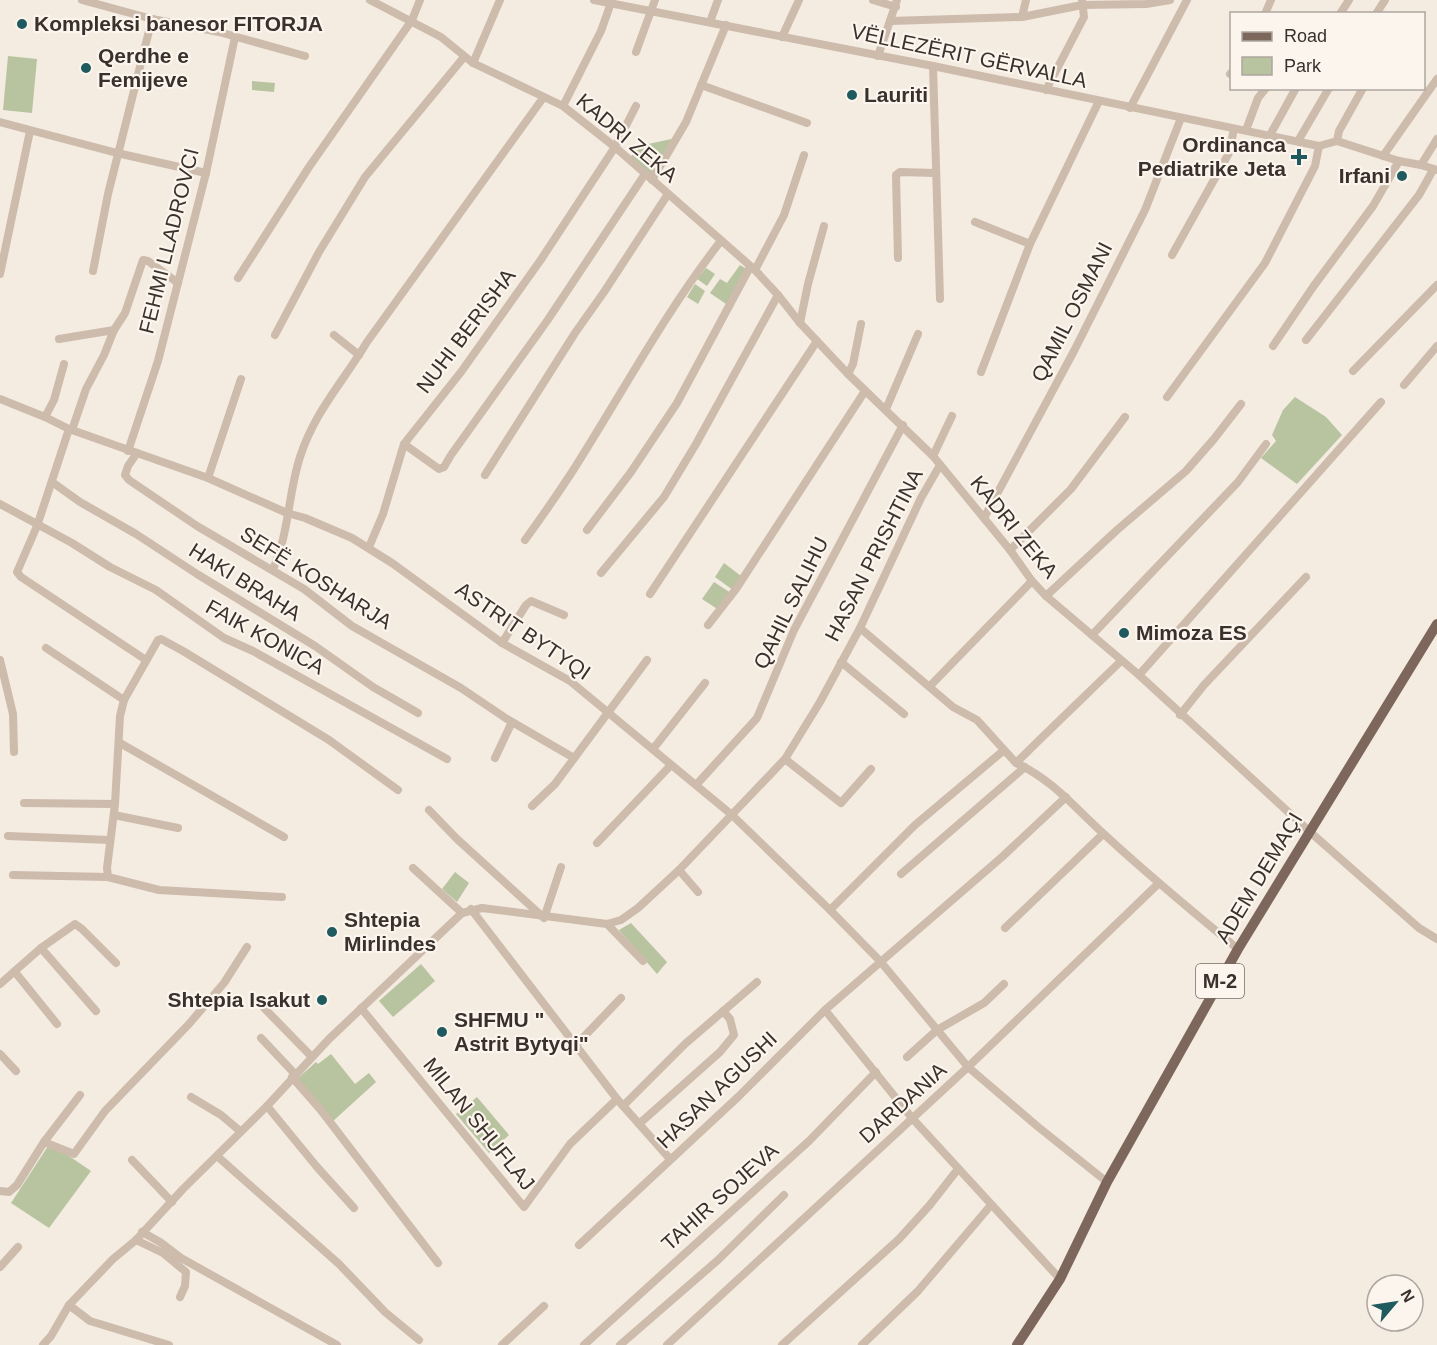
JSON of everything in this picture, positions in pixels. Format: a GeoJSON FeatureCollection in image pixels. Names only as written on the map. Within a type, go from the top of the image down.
{"type":"FeatureCollection","features":[{"type":"Feature","properties":{"kind":"main road","name":"ADEM DEMAÇI"},"geometry":{"type":"LineString","coordinates":[[1017,1345],[1060,1279],[1107,1182],[1238,949],[1437,624]]}},
{"type":"Feature","properties":{"kind":"street"},"geometry":{"type":"LineString","coordinates":[[82,0],[305,56]]}},
{"type":"Feature","properties":{"kind":"street","name":"KADRI ZEKA"},"geometry":{"type":"LineString","coordinates":[[370,0],[441,37],[473,63],[563,106],[615,147],[752,268],[848,374],[933,456],[1046,596],[1138,675],[1419,928],[1437,939]]}},
{"type":"Feature","properties":{"kind":"street"},"geometry":{"type":"LineString","coordinates":[[238,278],[309,167],[412,20],[420,0]]}},
{"type":"Feature","properties":{"kind":"street"},"geometry":{"type":"LineString","coordinates":[[473,63],[500,0]]}},
{"type":"Feature","properties":{"kind":"street","name":"VËLLEZËRIT GËRVALLA"},"geometry":{"type":"LineString","coordinates":[[594,0],[933,66],[1319,146],[1337,141]]}},
{"type":"Feature","properties":{"kind":"street"},"geometry":{"type":"LineString","coordinates":[[636,51],[655,0]]}},
{"type":"Feature","properties":{"kind":"street"},"geometry":{"type":"LineString","coordinates":[[710,22],[718,0]]}},
{"type":"Feature","properties":{"kind":"street"},"geometry":{"type":"LineString","coordinates":[[782,37],[799,0]]}},
{"type":"Feature","properties":{"kind":"street"},"geometry":{"type":"LineString","coordinates":[[873,0],[897,3],[878,56]]}},
{"type":"Feature","properties":{"kind":"street"},"geometry":{"type":"LineString","coordinates":[[1022,17],[1026,0]]}},
{"type":"Feature","properties":{"kind":"street"},"geometry":{"type":"LineString","coordinates":[[890,21],[1022,17],[1082,2],[1170,0]]}},
{"type":"Feature","properties":{"kind":"street"},"geometry":{"type":"LineString","coordinates":[[1130,108],[1187,0]]}},
{"type":"Feature","properties":{"kind":"street"},"geometry":{"type":"LineString","coordinates":[[563,106],[598,38],[611,2]]}},
{"type":"Feature","properties":{"kind":"street"},"geometry":{"type":"LineString","coordinates":[[1046,90],[1084,17],[1082,2]]}},
{"type":"Feature","properties":{"kind":"street"},"geometry":{"type":"LineString","coordinates":[[93,271],[117,153],[152,19]]}},
{"type":"Feature","properties":{"kind":"street"},"geometry":{"type":"LineString","coordinates":[[404,444],[439,469],[444,467],[686,122],[726,25]]}},
{"type":"Feature","properties":{"kind":"street","name":"FEHMI LLADROVCI"},"geometry":{"type":"LineString","coordinates":[[133,452],[206,173],[235,37]]}},
{"type":"Feature","properties":{"kind":"street"},"geometry":{"type":"LineString","coordinates":[[275,335],[319,252],[364,177],[464,57]]}},
{"type":"Feature","properties":{"kind":"street"},"geometry":{"type":"LineString","coordinates":[[933,66],[940,299]]}},
{"type":"Feature","properties":{"kind":"street"},"geometry":{"type":"LineString","coordinates":[[1383,156],[1437,79]]}},
{"type":"Feature","properties":{"kind":"street"},"geometry":{"type":"LineString","coordinates":[[701,85],[807,123]]}},
{"type":"Feature","properties":{"kind":"street"},"geometry":{"type":"LineString","coordinates":[[1246,130],[1258,98],[1264,90]]}},
{"type":"Feature","properties":{"kind":"street"},"geometry":{"type":"LineString","coordinates":[[1270,135],[1295,90]]}},
{"type":"Feature","properties":{"kind":"street"},"geometry":{"type":"LineString","coordinates":[[1298,141],[1328,90]]}},
{"type":"Feature","properties":{"kind":"street"},"geometry":{"type":"LineString","coordinates":[[1306,340],[1419,195],[1435,170],[1337,141],[1339,131],[1362,90]]}},
{"type":"Feature","properties":{"kind":"street"},"geometry":{"type":"LineString","coordinates":[[273,569],[286,524],[299,459],[312,425],[336,386],[543,98]]}},
{"type":"Feature","properties":{"kind":"street"},"geometry":{"type":"LineString","coordinates":[[981,372],[1030,244],[1099,101]]}},
{"type":"Feature","properties":{"kind":"street","name":"NUHI BERISHA"},"geometry":{"type":"LineString","coordinates":[[369,547],[383,514],[404,444],[461,372],[540,261],[615,147],[636,106]]}},
{"type":"Feature","properties":{"kind":"street","name":"QAMIL OSMANI"},"geometry":{"type":"LineString","coordinates":[[984,518],[1074,351],[1145,210],[1181,118]]}},
{"type":"Feature","properties":{"kind":"street"},"geometry":{"type":"LineString","coordinates":[[0,122],[117,153],[206,173]]}},
{"type":"Feature","properties":{"kind":"street"},"geometry":{"type":"LineString","coordinates":[[1172,255],[1229,153],[1234,129]]}},
{"type":"Feature","properties":{"kind":"street"},"geometry":{"type":"LineString","coordinates":[[0,274],[30,131]]}},
{"type":"Feature","properties":{"kind":"street"},"geometry":{"type":"LineString","coordinates":[[1421,165],[1437,139]]}},
{"type":"Feature","properties":{"kind":"street"},"geometry":{"type":"LineString","coordinates":[[1167,397],[1264,263],[1316,166],[1319,146]]}},
{"type":"Feature","properties":{"kind":"street"},"geometry":{"type":"LineString","coordinates":[[587,530],[677,403],[784,215],[804,155]]}},
{"type":"Feature","properties":{"kind":"street"},"geometry":{"type":"LineString","coordinates":[[1273,346],[1373,206],[1399,161]]}},
{"type":"Feature","properties":{"kind":"street"},"geometry":{"type":"LineString","coordinates":[[898,258],[896,175],[900,172],[935,172]]}},
{"type":"Feature","properties":{"kind":"street"},"geometry":{"type":"LineString","coordinates":[[485,476],[575,333],[668,194]]}},
{"type":"Feature","properties":{"kind":"street"},"geometry":{"type":"LineString","coordinates":[[975,222],[1030,244]]}},
{"type":"Feature","properties":{"kind":"street"},"geometry":{"type":"LineString","coordinates":[[800,323],[824,226]]}},
{"type":"Feature","properties":{"kind":"street"},"geometry":{"type":"LineString","coordinates":[[525,540],[573,471],[677,302],[720,242]]}},
{"type":"Feature","properties":{"kind":"street"},"geometry":{"type":"LineString","coordinates":[[146,660],[21,577],[17,572],[37,526],[86,389],[114,330],[125,313],[143,260],[148,261],[178,283]]}},
{"type":"Feature","properties":{"kind":"street"},"geometry":{"type":"LineString","coordinates":[[1353,371],[1437,285]]}},
{"type":"Feature","properties":{"kind":"street"},"geometry":{"type":"LineString","coordinates":[[601,573],[664,496],[696,444],[778,295]]}},
{"type":"Feature","properties":{"kind":"street"},"geometry":{"type":"LineString","coordinates":[[848,374],[853,364],[861,324]]}},
{"type":"Feature","properties":{"kind":"street"},"geometry":{"type":"LineString","coordinates":[[59,339],[114,330]]}},
{"type":"Feature","properties":{"kind":"street"},"geometry":{"type":"LineString","coordinates":[[886,409],[918,334]]}},
{"type":"Feature","properties":{"kind":"street"},"geometry":{"type":"LineString","coordinates":[[334,335],[359,355]]}},
{"type":"Feature","properties":{"kind":"street"},"geometry":{"type":"LineString","coordinates":[[650,594],[817,341]]}},
{"type":"Feature","properties":{"kind":"street"},"geometry":{"type":"LineString","coordinates":[[1404,385],[1437,346]]}},
{"type":"Feature","properties":{"kind":"street"},"geometry":{"type":"LineString","coordinates":[[45,417],[54,400],[64,364]]}},
{"type":"Feature","properties":{"kind":"street"},"geometry":{"type":"LineString","coordinates":[[208,478],[241,379]]}},
{"type":"Feature","properties":{"kind":"street"},"geometry":{"type":"LineString","coordinates":[[708,625],[736,589],[865,391]]}},
{"type":"Feature","properties":{"kind":"street","name":"ASTRIT BYTYQI"},"geometry":{"type":"LineString","coordinates":[[0,399],[71,430],[208,478],[369,547],[502,643],[570,681],[732,815],[880,962],[968,1067],[1107,1182]]}},
{"type":"Feature","properties":{"kind":"street"},"geometry":{"type":"LineString","coordinates":[[1138,675],[1381,402]]}},
{"type":"Feature","properties":{"kind":"street"},"geometry":{"type":"LineString","coordinates":[[1046,596],[1117,530],[1186,471],[1241,404]]}},
{"type":"Feature","properties":{"kind":"street"},"geometry":{"type":"LineString","coordinates":[[933,456],[952,416]]}},
{"type":"Feature","properties":{"kind":"street"},"geometry":{"type":"LineString","coordinates":[[1010,550],[1071,489],[1125,417]]}},
{"type":"Feature","properties":{"kind":"street","name":"QAHIL SALIHU"},"geometry":{"type":"LineString","coordinates":[[697,784],[757,718],[794,630],[903,425]]}},
{"type":"Feature","properties":{"kind":"street"},"geometry":{"type":"LineString","coordinates":[[1092,635],[1238,482],[1266,444]]}},
{"type":"Feature","properties":{"kind":"street","name":"SEFË KOSHARJA"},"geometry":{"type":"LineString","coordinates":[[133,452],[125,475],[129,480],[197,526],[304,588],[352,626],[461,688],[512,722],[574,758]]}},
{"type":"Feature","properties":{"kind":"street","name":"HASAN PRISHTINA"},"geometry":{"type":"LineString","coordinates":[[607,924],[621,920],[638,908],[679,870],[785,759],[820,702],[860,628],[916,508],[940,465]]}},
{"type":"Feature","properties":{"kind":"street","name":"HAKI BRAHA"},"geometry":{"type":"LineString","coordinates":[[52,482],[315,646],[373,687],[417,712]]}},
{"type":"Feature","properties":{"kind":"street","name":"FAIK KONICA"},"geometry":{"type":"LineString","coordinates":[[0,504],[72,543],[110,567],[156,590],[224,638],[253,651],[447,759]]}},
{"type":"Feature","properties":{"kind":"street"},"geometry":{"type":"LineString","coordinates":[[1180,715],[1204,685],[1306,577]]}},
{"type":"Feature","properties":{"kind":"street"},"geometry":{"type":"LineString","coordinates":[[930,686],[1032,581]]}},
{"type":"Feature","properties":{"kind":"street"},"geometry":{"type":"LineString","coordinates":[[502,643],[526,605],[531,601],[564,615]]}},
{"type":"Feature","properties":{"kind":"street"},"geometry":{"type":"LineString","coordinates":[[860,628],[953,707],[977,720],[1003,751],[1066,797],[1103,834],[1238,949]]}},
{"type":"Feature","properties":{"kind":"street"},"geometry":{"type":"LineString","coordinates":[[108,877],[120,743],[120,716],[124,700],[158,640],[161,639],[330,740],[398,790]]}},
{"type":"Feature","properties":{"kind":"street"},"geometry":{"type":"LineString","coordinates":[[46,648],[124,700]]}},
{"type":"Feature","properties":{"kind":"street"},"geometry":{"type":"LineString","coordinates":[[0,660],[14,714],[14,752]]}},
{"type":"Feature","properties":{"kind":"street"},"geometry":{"type":"LineString","coordinates":[[532,806],[555,784],[646,660]]}},
{"type":"Feature","properties":{"kind":"street"},"geometry":{"type":"LineString","coordinates":[[901,874],[1020,765],[1082,697],[1098,685],[1121,661]]}},
{"type":"Feature","properties":{"kind":"street","name":"HASAN PRISHTINA"},"geometry":{"type":"LineString","coordinates":[[841,662],[904,714]]}},
{"type":"Feature","properties":{"kind":"street"},"geometry":{"type":"LineString","coordinates":[[653,749],[705,683]]}},
{"type":"Feature","properties":{"kind":"street"},"geometry":{"type":"LineString","coordinates":[[495,758],[512,722]]}},
{"type":"Feature","properties":{"kind":"street"},"geometry":{"type":"LineString","coordinates":[[120,743],[284,837]]}},
{"type":"Feature","properties":{"kind":"street"},"geometry":{"type":"LineString","coordinates":[[830,910],[915,825],[1003,751]]}},
{"type":"Feature","properties":{"kind":"street"},"geometry":{"type":"LineString","coordinates":[[785,759],[841,803],[871,769]]}},
{"type":"Feature","properties":{"kind":"street"},"geometry":{"type":"LineString","coordinates":[[597,843],[671,765]]}},
{"type":"Feature","properties":{"kind":"street","name":"HASAN AGUSHI"},"geometry":{"type":"LineString","coordinates":[[579,1245],[738,1097],[825,1010],[1002,856],[1066,797]]}},
{"type":"Feature","properties":{"kind":"street"},"geometry":{"type":"LineString","coordinates":[[24,803],[115,804]]}},
{"type":"Feature","properties":{"kind":"street"},"geometry":{"type":"LineString","coordinates":[[429,810],[457,839],[544,918]]}},
{"type":"Feature","properties":{"kind":"street"},"geometry":{"type":"LineString","coordinates":[[114,815],[178,828]]}},
{"type":"Feature","properties":{"kind":"street"},"geometry":{"type":"LineString","coordinates":[[1005,928],[1103,834]]}},
{"type":"Feature","properties":{"kind":"street"},"geometry":{"type":"LineString","coordinates":[[8,836],[110,840]]}},
{"type":"Feature","properties":{"kind":"street"},"geometry":{"type":"LineString","coordinates":[[544,918],[561,867]]}},
{"type":"Feature","properties":{"kind":"street"},"geometry":{"type":"LineString","coordinates":[[412,868],[467,911],[617,1099],[670,1159]]}},
{"type":"Feature","properties":{"kind":"street"},"geometry":{"type":"LineString","coordinates":[[679,870],[698,892]]}},
{"type":"Feature","properties":{"kind":"street"},"geometry":{"type":"LineString","coordinates":[[13,875],[108,877],[159,890],[282,897]]}},
{"type":"Feature","properties":{"kind":"street","name":"DARDANIA"},"geometry":{"type":"LineString","coordinates":[[667,1345],[968,1067],[1159,883]]}},
{"type":"Feature","properties":{"kind":"street"},"geometry":{"type":"LineString","coordinates":[[43,1345],[51,1336],[69,1305],[112,1259],[136,1239],[267,1106],[311,1056],[467,911],[482,908],[544,918],[607,924],[643,961]]}},
{"type":"Feature","properties":{"kind":"street"},"geometry":{"type":"LineString","coordinates":[[0,984],[41,948],[75,924],[82,928],[116,963]]}},
{"type":"Feature","properties":{"kind":"street"},"geometry":{"type":"LineString","coordinates":[[44,1142],[74,1154],[105,1111],[189,1024],[224,983],[248,947]]}},
{"type":"Feature","properties":{"kind":"street"},"geometry":{"type":"LineString","coordinates":[[41,948],[96,1011]]}},
{"type":"Feature","properties":{"kind":"street"},"geometry":{"type":"LineString","coordinates":[[15,972],[57,1024]]}},
{"type":"Feature","properties":{"kind":"street"},"geometry":{"type":"LineString","coordinates":[[623,1106],[685,1044],[757,982]]}},
{"type":"Feature","properties":{"kind":"street"},"geometry":{"type":"LineString","coordinates":[[907,1057],[937,1030],[984,1003],[1004,984]]}},
{"type":"Feature","properties":{"kind":"street"},"geometry":{"type":"LineString","coordinates":[[576,1045],[621,998]]}},
{"type":"Feature","properties":{"kind":"street"},"geometry":{"type":"LineString","coordinates":[[264,1008],[311,1056]]}},
{"type":"Feature","properties":{"kind":"street","name":"MILAN SHUFLAJ"},"geometry":{"type":"LineString","coordinates":[[360,1008],[524,1207],[570,1144],[617,1099]]}},
{"type":"Feature","properties":{"kind":"street"},"geometry":{"type":"LineString","coordinates":[[825,1010],[912,1118],[1060,1279]]}},
{"type":"Feature","properties":{"kind":"street"},"geometry":{"type":"LineString","coordinates":[[639,1124],[720,1052],[734,1035],[730,1019],[723,1011]]}},
{"type":"Feature","properties":{"kind":"street"},"geometry":{"type":"LineString","coordinates":[[261,1038],[320,1109],[438,1263]]}},
{"type":"Feature","properties":{"kind":"street"},"geometry":{"type":"LineString","coordinates":[[0,1054],[16,1071]]}},
{"type":"Feature","properties":{"kind":"street","name":"TAHIR SOJEVA"},"geometry":{"type":"LineString","coordinates":[[584,1345],[809,1141],[876,1072]]}},
{"type":"Feature","properties":{"kind":"street"},"geometry":{"type":"LineString","coordinates":[[0,1191],[9,1192],[17,1185],[44,1142],[80,1095]]}},
{"type":"Feature","properties":{"kind":"street"},"geometry":{"type":"LineString","coordinates":[[191,1097],[221,1114],[240,1131]]}},
{"type":"Feature","properties":{"kind":"street"},"geometry":{"type":"LineString","coordinates":[[267,1106],[354,1208]]}},
{"type":"Feature","properties":{"kind":"street"},"geometry":{"type":"LineString","coordinates":[[217,1156],[339,1264],[385,1312],[419,1340]]}},
{"type":"Feature","properties":{"kind":"street"},"geometry":{"type":"LineString","coordinates":[[132,1160],[172,1202]]}},
{"type":"Feature","properties":{"kind":"street"},"geometry":{"type":"LineString","coordinates":[[782,1345],[899,1239],[958,1169]]}},
{"type":"Feature","properties":{"kind":"street"},"geometry":{"type":"LineString","coordinates":[[620,1345],[718,1260],[784,1195]]}},
{"type":"Feature","properties":{"kind":"street"},"geometry":{"type":"LineString","coordinates":[[862,1345],[918,1291],[991,1205]]}},
{"type":"Feature","properties":{"kind":"street"},"geometry":{"type":"LineString","coordinates":[[142,1232],[181,1258],[337,1345]]}},
{"type":"Feature","properties":{"kind":"street"},"geometry":{"type":"LineString","coordinates":[[136,1239],[163,1253],[186,1272],[185,1286],[180,1297]]}},
{"type":"Feature","properties":{"kind":"street"},"geometry":{"type":"LineString","coordinates":[[0,1267],[18,1247]]}},
{"type":"Feature","properties":{"kind":"street"},"geometry":{"type":"LineString","coordinates":[[69,1305],[90,1321],[169,1345]]}},
{"type":"Feature","properties":{"kind":"street"},"geometry":{"type":"LineString","coordinates":[[502,1345],[544,1306]]}},
{"type":"Feature","properties":{"kind":"green space"},"geometry":{"type":"Polygon","coordinates":[[[8,56],[37,59],[32,113],[3,110],[8,56]]]}},
{"type":"Feature","properties":{"kind":"green space"},"geometry":{"type":"Polygon","coordinates":[[[252,81],[275,83],[274,92],[252,90],[252,81]]]}},
{"type":"Feature","properties":{"kind":"green space"},"geometry":{"type":"Polygon","coordinates":[[[676,138],[653,175],[630,158],[640,143],[648,144],[676,138]]]}},
{"type":"Feature","properties":{"kind":"green space"},"geometry":{"type":"Polygon","coordinates":[[[740,265],[748,270],[726,304],[710,293],[720,279],[727,283],[740,265]]]}},
{"type":"Feature","properties":{"kind":"green space"},"geometry":{"type":"Polygon","coordinates":[[[706,268],[715,274],[707,286],[697,279],[706,268]]]}},
{"type":"Feature","properties":{"kind":"green space"},"geometry":{"type":"Polygon","coordinates":[[[695,284],[705,291],[698,304],[687,297],[695,284]]]}},
{"type":"Feature","properties":{"kind":"green space"},"geometry":{"type":"Polygon","coordinates":[[[1295,397],[1326,417],[1342,435],[1297,484],[1261,458],[1276,441],[1272,435],[1283,410],[1295,397]]]}},
{"type":"Feature","properties":{"kind":"green space"},"geometry":{"type":"Polygon","coordinates":[[[724,563],[745,579],[737,593],[715,577],[724,563]]]}},
{"type":"Feature","properties":{"kind":"green space"},"geometry":{"type":"Polygon","coordinates":[[[714,582],[734,595],[722,612],[702,599],[714,582]]]}},
{"type":"Feature","properties":{"kind":"green space"},"geometry":{"type":"Polygon","coordinates":[[[455,872],[469,883],[457,902],[442,889],[455,872]]]}},
{"type":"Feature","properties":{"kind":"green space"},"geometry":{"type":"Polygon","coordinates":[[[631,923],[667,962],[657,974],[619,930],[631,923]]]}},
{"type":"Feature","properties":{"kind":"green space"},"geometry":{"type":"Polygon","coordinates":[[[421,964],[435,981],[393,1017],[379,1001],[421,964]]]}},
{"type":"Feature","properties":{"kind":"green space"},"geometry":{"type":"Polygon","coordinates":[[[331,1054],[355,1084],[369,1073],[376,1082],[332,1122],[296,1080],[316,1062],[318,1064],[331,1054]]]}},
{"type":"Feature","properties":{"kind":"green space"},"geometry":{"type":"Polygon","coordinates":[[[477,1097],[509,1135],[489,1153],[456,1114],[477,1097]]]}},
{"type":"Feature","properties":{"kind":"green space"},"geometry":{"type":"Polygon","coordinates":[[[50,1143],[91,1171],[49,1228],[11,1203],[50,1143]]]}},
{"type":"Feature","properties":{"kind":"place","name":"Kompleksi banesor FITORJA"},"geometry":{"type":"Point","coordinates":[22,24]}},
{"type":"Feature","properties":{"kind":"place","name":"Qerdhe e Femijeve"},"geometry":{"type":"Point","coordinates":[86,68]}},
{"type":"Feature","properties":{"kind":"place","name":"Lauriti"},"geometry":{"type":"Point","coordinates":[852,95]}},
{"type":"Feature","properties":{"kind":"place","name":"Ordinanca Pediatrike Jeta"},"geometry":{"type":"Point","coordinates":[1299,157]}},
{"type":"Feature","properties":{"kind":"place","name":"Irfani"},"geometry":{"type":"Point","coordinates":[1402,176]}},
{"type":"Feature","properties":{"kind":"place","name":"Mimoza ES"},"geometry":{"type":"Point","coordinates":[1124,633]}},
{"type":"Feature","properties":{"kind":"place","name":"Shtepia Mirlindes"},"geometry":{"type":"Point","coordinates":[332,932]}},
{"type":"Feature","properties":{"kind":"place","name":"Shtepia Isakut"},"geometry":{"type":"Point","coordinates":[322,1000]}},
{"type":"Feature","properties":{"kind":"place","name":"SHFMU \" Astrit Bytyqi\""},"geometry":{"type":"Point","coordinates":[442,1032]}}]}
